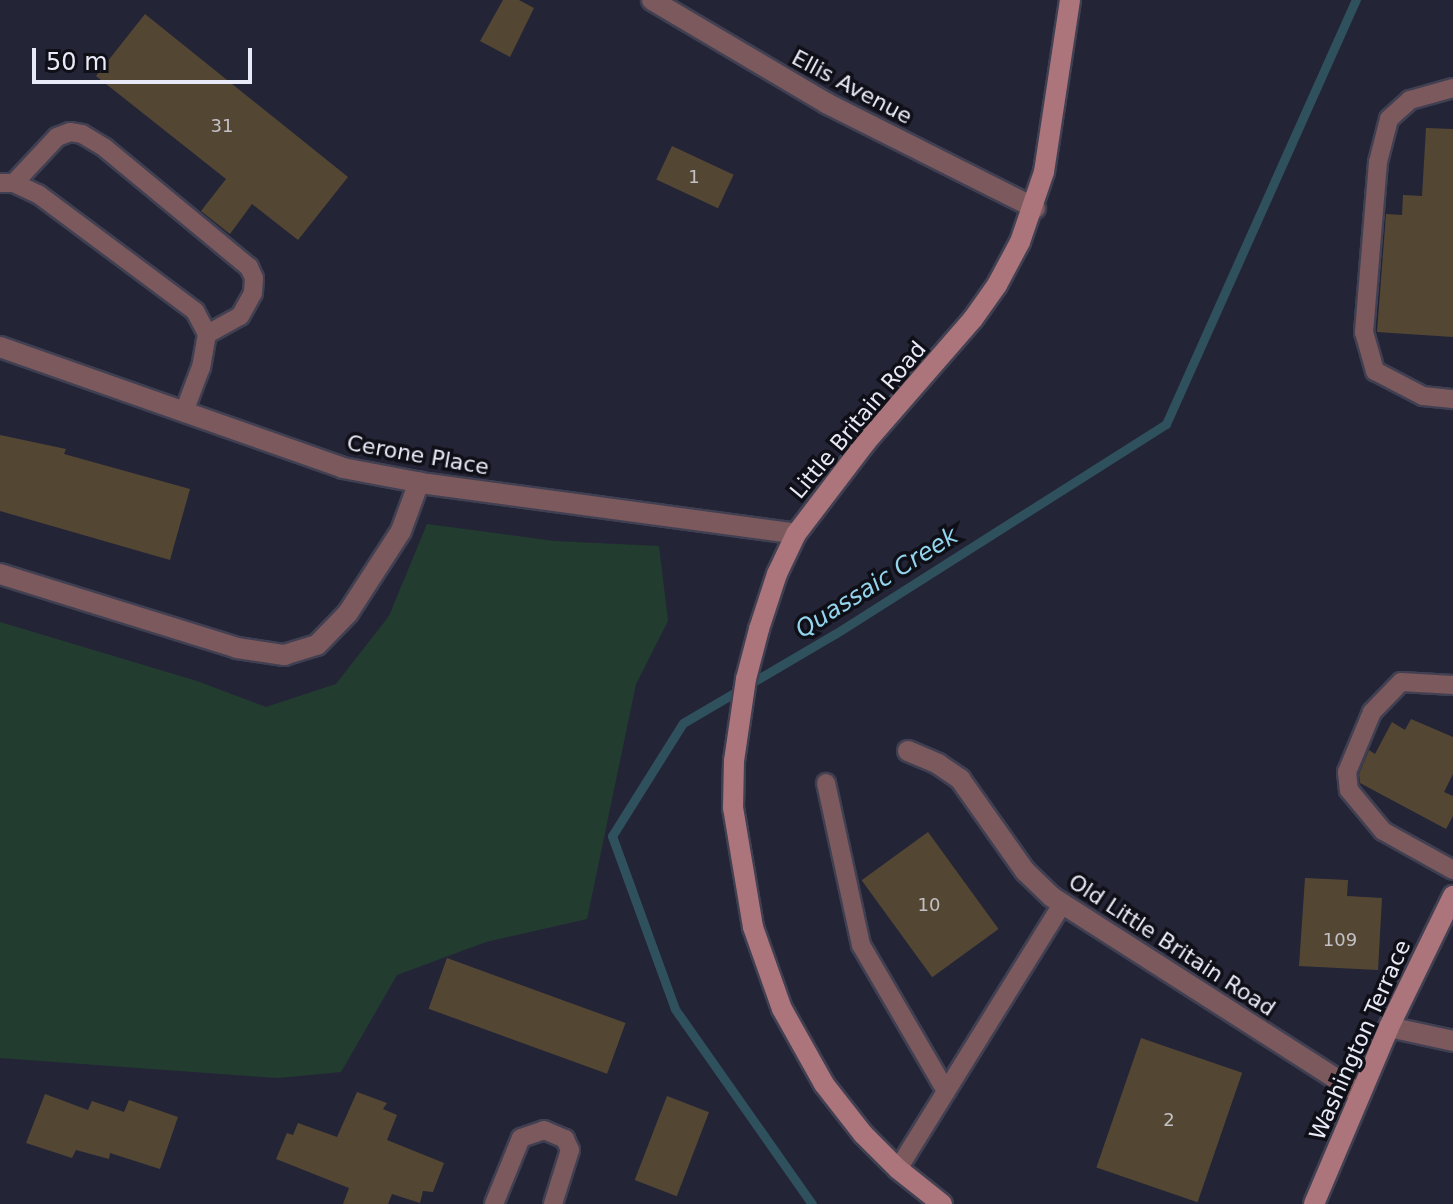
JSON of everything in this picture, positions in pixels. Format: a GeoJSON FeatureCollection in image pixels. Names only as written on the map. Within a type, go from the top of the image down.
{"type":"FeatureCollection","features":[{"type":"Feature","properties":{"kind":"street","name":"Ellis Avenue"},"geometry":{"type":"LineString","coordinates":[[652,0],[826,103],[1035,208]]}},
{"type":"Feature","properties":{"kind":"street","name":"Little Britain Road"},"geometry":{"type":"LineString","coordinates":[[942,1204],[898,1169],[863,1134],[824,1084],[782,1009],[753,927],[733,808],[736,750],[746,679],[759,629],[777,574],[796,534],[840,473],[973,319],[997,285],[1035,208],[1057,104],[1070,0]]}},
{"type":"Feature","properties":{"kind":"street","name":"Cerone Place"},"geometry":{"type":"LineString","coordinates":[[0,347],[343,468],[419,482],[796,534]]}},
{"type":"Feature","properties":{"kind":"street"},"geometry":{"type":"LineString","coordinates":[[0,574],[237,648],[284,655],[317,645],[348,613],[401,531],[419,482]]}},
{"type":"Feature","properties":{"kind":"street","name":"Old Little Britain Road"},"geometry":{"type":"LineString","coordinates":[[908,751],[938,764],[960,779],[1025,871],[1062,904],[1360,1094]]}},
{"type":"Feature","properties":{"kind":"street","name":"Washington Terrace"},"geometry":{"type":"LineString","coordinates":[[1314,1204],[1389,1027],[1453,896]]}},
{"type":"Feature","properties":{"kind":"street"},"geometry":{"type":"LineString","coordinates":[[1389,1027],[1453,1041]]}},
{"type":"Feature","properties":{"kind":"lane"},"geometry":{"type":"LineString","coordinates":[[1453,88],[1410,100],[1389,119],[1378,162],[1364,332],[1375,371],[1423,396],[1453,399]]}},
{"type":"Feature","properties":{"kind":"lane"},"geometry":{"type":"LineString","coordinates":[[184,412],[201,367],[207,334],[195,311],[38,194],[7,183],[57,137],[70,132],[82,134],[105,148],[249,267],[254,278],[253,293],[240,316],[207,334]]}},
{"type":"Feature","properties":{"kind":"lane"},"geometry":{"type":"LineString","coordinates":[[1453,685],[1401,682],[1372,712],[1347,772],[1349,790],[1383,831],[1453,870]]}},
{"type":"Feature","properties":{"kind":"lane"},"geometry":{"type":"LineString","coordinates":[[826,783],[861,945],[946,1091]]}},
{"type":"Feature","properties":{"kind":"lane"},"geometry":{"type":"LineString","coordinates":[[898,1169],[1062,904]]}},
{"type":"Feature","properties":{"kind":"lane"},"geometry":{"type":"LineString","coordinates":[[494,1204],[521,1138],[544,1130],[565,1139],[570,1150],[553,1204]]}},
{"type":"Feature","properties":{"kind":"green space"},"geometry":{"type":"Polygon","coordinates":[[[427,524],[554,541],[659,546],[668,621],[636,684],[587,919],[486,942],[397,975],[341,1072],[278,1078],[0,1058],[0,622],[197,681],[266,707],[336,684],[389,616],[427,524]]]}},
{"type":"Feature","properties":{"kind":"building"},"geometry":{"type":"Polygon","coordinates":[[[503,0],[519,0],[534,8],[510,57],[480,41],[503,0]]]}},
{"type":"Feature","properties":{"kind":"building"},"geometry":{"type":"Polygon","coordinates":[[[145,14],[348,177],[298,240],[252,204],[230,234],[201,211],[226,179],[96,76],[145,14]]]}},
{"type":"Feature","properties":{"kind":"building"},"geometry":{"type":"Polygon","coordinates":[[[1426,128],[1453,129],[1453,337],[1377,332],[1386,214],[1402,215],[1403,195],[1422,196],[1426,128]]]}},
{"type":"Feature","properties":{"kind":"building"},"geometry":{"type":"Polygon","coordinates":[[[672,146],[734,175],[718,208],[656,180],[672,146]]]}},
{"type":"Feature","properties":{"kind":"building"},"geometry":{"type":"Polygon","coordinates":[[[0,435],[66,449],[64,454],[190,489],[170,560],[0,511],[0,435]]]}},
{"type":"Feature","properties":{"kind":"building"},"geometry":{"type":"Polygon","coordinates":[[[1411,719],[1453,737],[1453,774],[1444,792],[1453,796],[1453,816],[1446,829],[1360,783],[1359,774],[1369,750],[1375,754],[1392,722],[1405,730],[1411,719]]]}},
{"type":"Feature","properties":{"kind":"building"},"geometry":{"type":"Polygon","coordinates":[[[928,832],[999,929],[932,977],[862,880],[928,832]]]}},
{"type":"Feature","properties":{"kind":"building"},"geometry":{"type":"Polygon","coordinates":[[[1305,878],[1348,880],[1347,896],[1382,898],[1378,970],[1299,966],[1305,878]]]}},
{"type":"Feature","properties":{"kind":"building"},"geometry":{"type":"Polygon","coordinates":[[[447,958],[626,1023],[607,1074],[429,1009],[447,958]]]}},
{"type":"Feature","properties":{"kind":"building"},"geometry":{"type":"Polygon","coordinates":[[[1141,1038],[1242,1073],[1198,1202],[1096,1168],[1141,1038]]]}},
{"type":"Feature","properties":{"kind":"building"},"geometry":{"type":"Polygon","coordinates":[[[357,1092],[387,1103],[383,1109],[397,1115],[387,1140],[444,1163],[433,1192],[423,1191],[420,1203],[392,1194],[388,1204],[343,1204],[349,1188],[276,1159],[287,1133],[293,1135],[298,1123],[337,1137],[357,1092]]]}},
{"type":"Feature","properties":{"kind":"building"},"geometry":{"type":"Polygon","coordinates":[[[45,1094],[88,1110],[92,1101],[124,1112],[129,1100],[178,1117],[160,1169],[110,1153],[109,1159],[76,1150],[72,1158],[26,1143],[45,1094]]]}},
{"type":"Feature","properties":{"kind":"building"},"geometry":{"type":"Polygon","coordinates":[[[667,1096],[709,1112],[677,1196],[635,1180],[667,1096]]]}},
{"type":"Feature","properties":{"kind":"waterway","name":"Quassaic Creek"},"geometry":{"type":"LineString","coordinates":[[812,1204],[675,1009],[612,836],[683,723],[835,634],[1166,424],[1356,0]]}}]}
